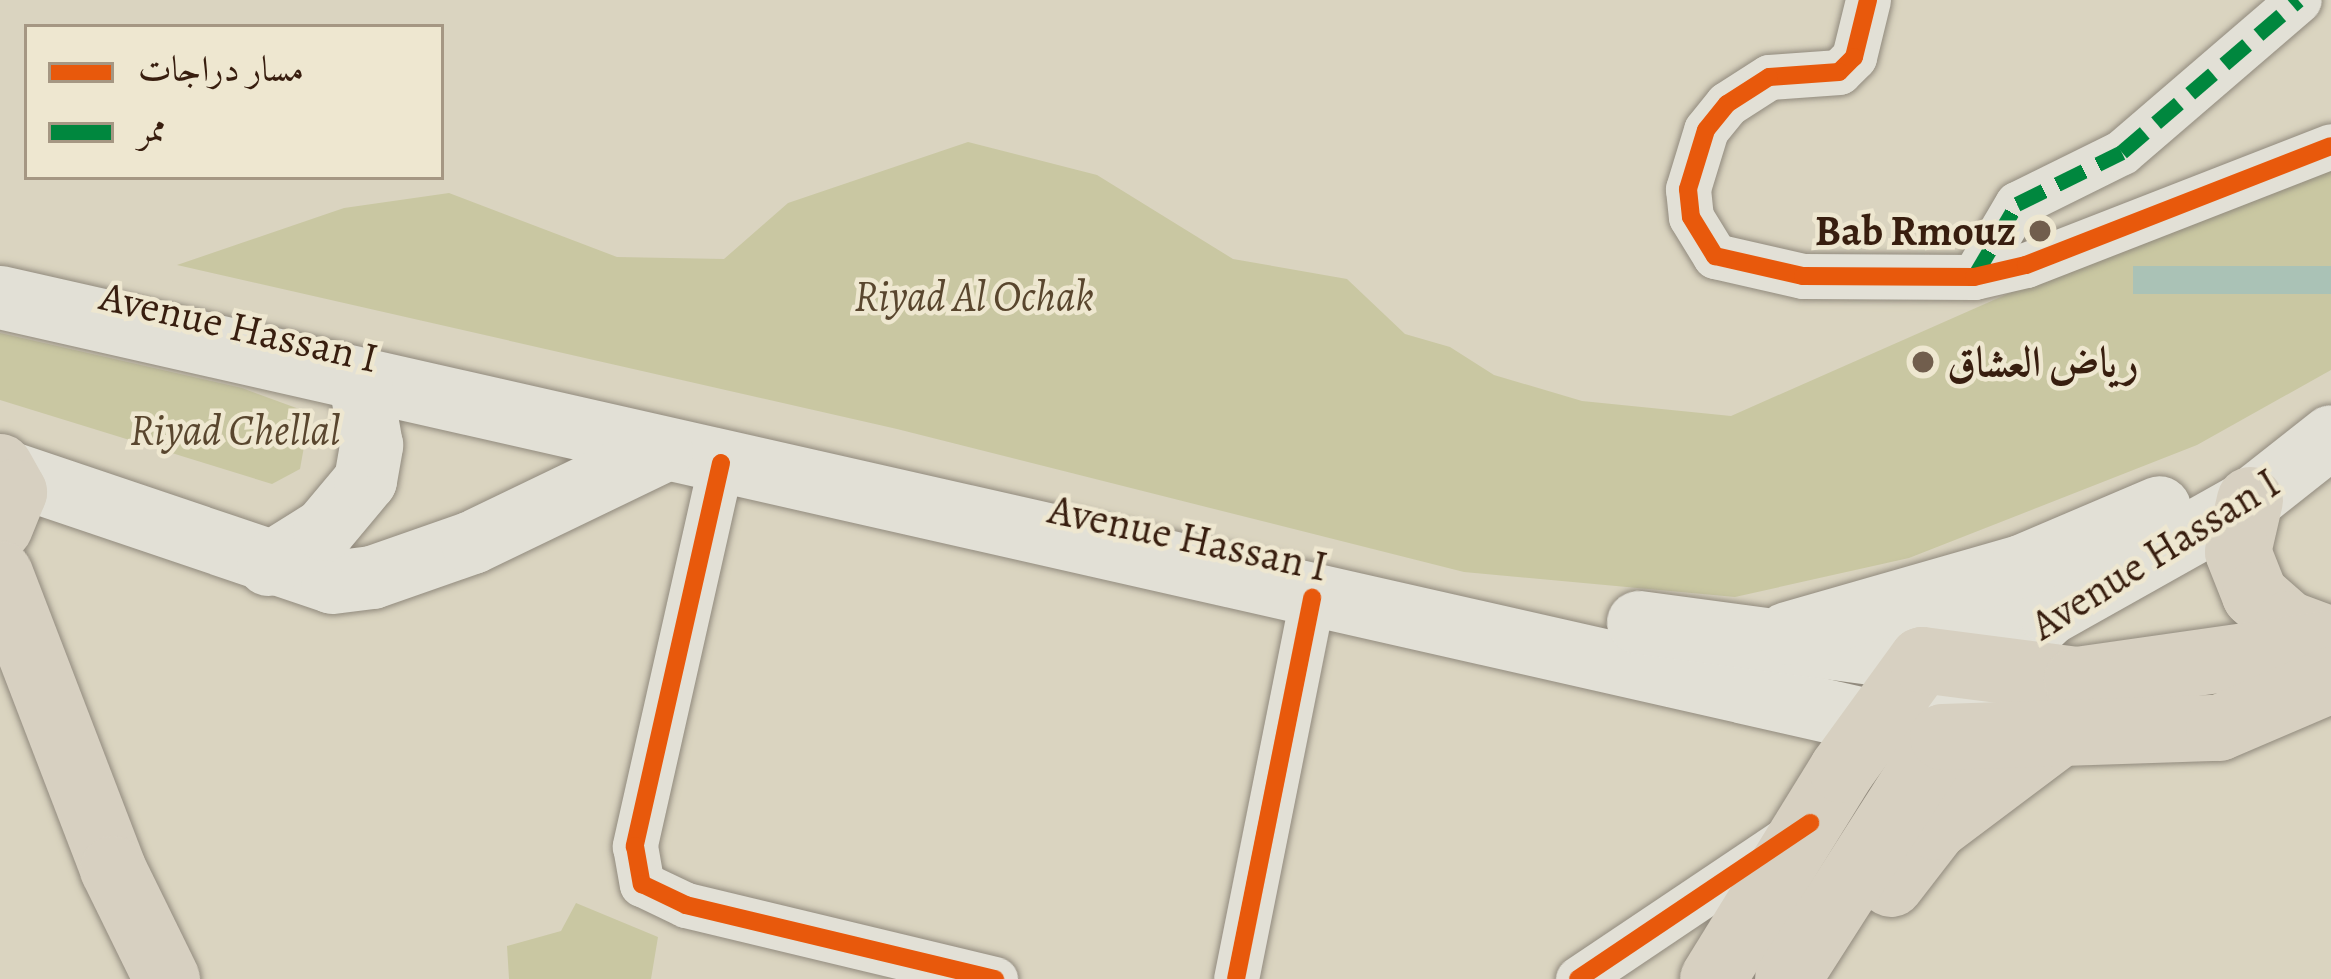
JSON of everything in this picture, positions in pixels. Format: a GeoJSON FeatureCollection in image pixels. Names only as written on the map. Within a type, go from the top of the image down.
{"type":"FeatureCollection","features":[{"type":"Feature","properties":{"kind":"main road","name":"Avenue Hassan I"},"geometry":{"type":"LineString","coordinates":[[0,269],[1330,570],[1753,642],[1922,660],[2028,579],[2159,507],[2331,425]]}},
{"type":"Feature","properties":{"kind":"main road","name":"Avenue Hassan I"},"geometry":{"type":"LineString","coordinates":[[0,297],[661,452],[1312,597],[1752,688],[1873,723],[1942,737],[1988,674],[2049,614],[2250,500],[2331,436]]}},
{"type":"Feature","properties":{"kind":"main road"},"geometry":{"type":"LineString","coordinates":[[268,564],[324,529],[365,481],[371,445],[360,383]]}},
{"type":"Feature","properties":{"kind":"main road"},"geometry":{"type":"LineString","coordinates":[[4,494],[88,498],[268,564],[332,582],[372,577],[472,542],[661,452]]}},
{"type":"Feature","properties":{"kind":"main road"},"geometry":{"type":"LineString","coordinates":[[2250,500],[2237,535],[2242,572],[2274,616],[2331,642]]}},
{"type":"Feature","properties":{"kind":"main road"},"geometry":{"type":"LineString","coordinates":[[1753,642],[2021,566],[2159,507]]}},
{"type":"Feature","properties":{"kind":"main road"},"geometry":{"type":"LineString","coordinates":[[0,574],[105,850],[166,979]]}},
{"type":"Feature","properties":{"kind":"main road"},"geometry":{"type":"LineString","coordinates":[[1713,979],[1873,723],[1922,660],[1988,674],[2078,680],[2331,642]]}},
{"type":"Feature","properties":{"kind":"main road"},"geometry":{"type":"LineString","coordinates":[[1788,979],[1942,737],[2052,739],[2219,728],[2331,680]]}},
{"type":"Feature","properties":{"kind":"main road"},"geometry":{"type":"LineString","coordinates":[[0,688],[74,875],[132,979]]}},
{"type":"Feature","properties":{"kind":"main road"},"geometry":{"type":"LineString","coordinates":[[1810,979],[1935,827],[2052,739]]}},
{"type":"Feature","properties":{"kind":"street"},"geometry":{"type":"LineString","coordinates":[[1868,0],[1854,56],[1835,74],[1769,77],[1727,104],[1706,130],[1688,189],[1691,217],[1715,256],[1803,276],[1974,277],[2026,266],[2331,146]]}},
{"type":"Feature","properties":{"kind":"street"},"geometry":{"type":"LineString","coordinates":[[1974,277],[2018,204],[2122,152],[2297,1]]}},
{"type":"Feature","properties":{"kind":"street"},"geometry":{"type":"LineString","coordinates":[[721,463],[635,846],[642,884],[686,905],[995,979]]}},
{"type":"Feature","properties":{"kind":"street"},"geometry":{"type":"LineString","coordinates":[[1236,979],[1312,597]]}},
{"type":"Feature","properties":{"kind":"street"},"geometry":{"type":"LineString","coordinates":[[1578,979],[1810,823]]}},
{"type":"Feature","properties":{"kind":"green space","name":"Riyad Al Ochak"},"geometry":{"type":"Polygon","coordinates":[[[968,142],[1097,175],[1233,259],[1347,279],[1405,334],[1450,347],[1494,375],[1582,401],[1731,416],[2331,151],[2331,370],[2197,445],[1909,558],[1735,597],[1464,572],[897,429],[177,265],[344,208],[449,193],[617,257],[724,259],[788,203],[968,142]]]}},
{"type":"Feature","properties":{"kind":"green space","name":"Riyad Chellal"},"geometry":{"type":"Polygon","coordinates":[[[0,333],[242,388],[310,413],[300,469],[272,484],[0,400],[0,333]]]}},
{"type":"Feature","properties":{"kind":"green space"},"geometry":{"type":"Polygon","coordinates":[[[576,903],[658,937],[651,979],[509,979],[507,946],[561,931],[576,903]]]}},
{"type":"Feature","properties":{"kind":"shaded area"},"geometry":{"type":"Polygon","coordinates":[[[2133,266],[2331,266],[2331,294],[2133,294],[2133,266]]]}},
{"type":"Feature","properties":{"kind":"marked path"},"geometry":{"type":"LineString","coordinates":[[1974,277],[2017,204],[2122,152],[2299,0]]}},
{"type":"Feature","properties":{"kind":"cycle path"},"geometry":{"type":"LineString","coordinates":[[1868,0],[1854,57],[1839,72],[1769,77],[1727,104],[1706,130],[1688,189],[1691,217],[1715,256],[1803,276],[1974,277],[2026,265],[2331,146]]}},
{"type":"Feature","properties":{"kind":"cycle path"},"geometry":{"type":"LineString","coordinates":[[721,463],[635,846],[642,884],[686,905],[995,979]]}},
{"type":"Feature","properties":{"kind":"cycle path"},"geometry":{"type":"LineString","coordinates":[[1236,979],[1312,597]]}},
{"type":"Feature","properties":{"kind":"cycle path"},"geometry":{"type":"LineString","coordinates":[[1578,979],[1810,823]]}},
{"type":"Feature","properties":{"kind":"place","name":"Bab Rmouz"},"geometry":{"type":"Point","coordinates":[2040,231]}},
{"type":"Feature","properties":{"kind":"place","name":"رياض العشاق"},"geometry":{"type":"Point","coordinates":[1923,362]}}]}
